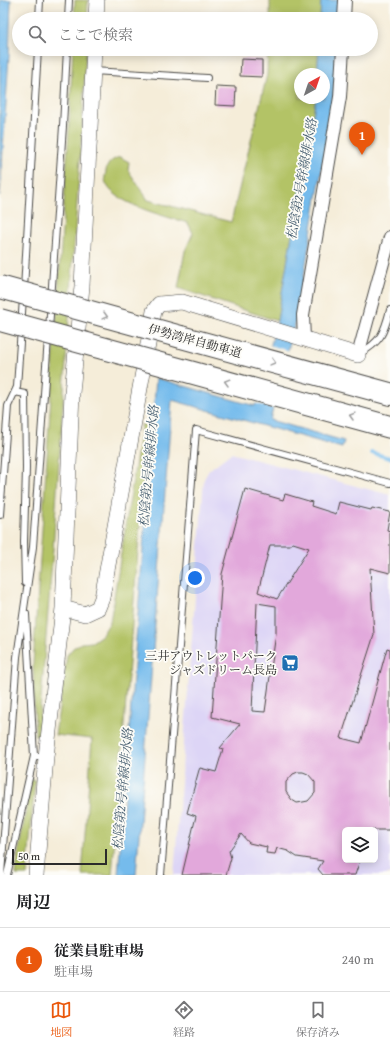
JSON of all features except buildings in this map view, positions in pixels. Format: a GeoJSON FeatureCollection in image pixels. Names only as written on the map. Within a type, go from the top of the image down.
{"type":"FeatureCollection","features":[{"type":"Feature","properties":{"kind":"highway","name":"伊勢湾岸自動車道"},"geometry":{"type":"LineString","coordinates":[[0,287],[390,394]]}},
{"type":"Feature","properties":{"kind":"highway"},"geometry":{"type":"LineString","coordinates":[[0,320],[390,427]]}},
{"type":"Feature","properties":{"kind":"street"},"geometry":{"type":"LineString","coordinates":[[96,12],[97,0]]}},
{"type":"Feature","properties":{"kind":"street"},"geometry":{"type":"LineString","coordinates":[[344,12],[345,0]]}},
{"type":"Feature","properties":{"kind":"street"},"geometry":{"type":"LineString","coordinates":[[36,875],[40,756],[63,608],[72,393],[82,286],[94,56]]}},
{"type":"Feature","properties":{"kind":"street"},"geometry":{"type":"LineString","coordinates":[[300,338],[302,315],[340,97],[343,56]]}},
{"type":"Feature","properties":{"kind":"street"},"geometry":{"type":"LineString","coordinates":[[63,608],[85,614],[98,608],[102,598],[154,311],[159,304],[182,302],[358,355],[390,237]]}},
{"type":"Feature","properties":{"kind":"lane"},"geometry":{"type":"LineString","coordinates":[[39,12],[40,0]]}},
{"type":"Feature","properties":{"kind":"lane"},"geometry":{"type":"LineString","coordinates":[[68,12],[69,0]]}},
{"type":"Feature","properties":{"kind":"lane"},"geometry":{"type":"LineString","coordinates":[[0,516],[8,406],[17,387],[38,56]]}},
{"type":"Feature","properties":{"kind":"lane"},"geometry":{"type":"LineString","coordinates":[[1,875],[17,657],[34,532],[67,56]]}},
{"type":"Feature","properties":{"kind":"lane"},"geometry":{"type":"LineString","coordinates":[[93,72],[207,78]]}},
{"type":"Feature","properties":{"kind":"lane"},"geometry":{"type":"LineString","coordinates":[[358,355],[372,347],[384,331],[390,310]]}},
{"type":"Feature","properties":{"kind":"lane"},"geometry":{"type":"LineString","coordinates":[[7,875],[40,756],[27,654],[24,542],[26,468],[25,394],[15,392]]}},
{"type":"Feature","properties":{"kind":"lane"},"geometry":{"type":"LineString","coordinates":[[161,875],[196,430],[390,483]]}},
{"type":"Feature","properties":{"kind":"shaded area","name":"三井アウトレットパーク ジャズドリーム長島"},"geometry":{"type":"Polygon","coordinates":[[[231,453],[390,495],[390,873],[386,875],[174,875],[204,479],[209,470],[231,453]]]}},
{"type":"Feature","properties":{"kind":"green space"},"geometry":{"type":"Polygon","coordinates":[[[75,0],[88,0],[87,12],[74,12],[75,0]]]}},
{"type":"Feature","properties":{"kind":"green space"},"geometry":{"type":"Polygon","coordinates":[[[270,0],[321,0],[320,12],[270,12],[270,0]]]}},
{"type":"Feature","properties":{"kind":"green space"},"geometry":{"type":"Polygon","coordinates":[[[73,56],[86,56],[82,130],[53,549],[38,737],[35,736],[33,664],[73,56]]]}},
{"type":"Feature","properties":{"kind":"green space"},"geometry":{"type":"Polygon","coordinates":[[[268,56],[318,56],[317,68],[294,68],[294,104],[315,104],[277,321],[178,288],[185,251],[193,233],[188,223],[140,208],[117,196],[109,188],[105,179],[107,168],[113,160],[120,157],[129,162],[128,170],[148,200],[231,222],[267,75],[268,56]]]}},
{"type":"Feature","properties":{"kind":"green space"},"geometry":{"type":"Polygon","coordinates":[[[142,424],[148,426],[112,875],[82,875],[92,739],[55,735],[67,655],[73,648],[81,643],[92,642],[102,635],[110,622],[142,424]]]}},
{"type":"Feature","properties":{"kind":"green space"},"geometry":{"type":"Polygon","coordinates":[[[31,780],[35,780],[27,875],[16,875],[18,855],[31,780]]]}},
{"type":"Feature","properties":{"kind":"water"},"geometry":{"type":"Polygon","coordinates":[[[0,0],[11,0],[0,196],[0,0]]]}},
{"type":"Feature","properties":{"kind":"water"},"geometry":{"type":"Polygon","coordinates":[[[321,0],[339,0],[338,12],[320,12],[321,0]]]}},
{"type":"Feature","properties":{"kind":"water"},"geometry":{"type":"Polygon","coordinates":[[[318,56],[337,56],[334,97],[298,311],[270,420],[344,441],[342,448],[172,400],[136,875],[118,875],[156,378],[255,406],[277,321],[315,104],[330,104],[330,68],[317,68],[318,56]]]}},
{"type":"Feature","properties":{"kind":"pier"},"geometry":{"type":"Polygon","coordinates":[[[269,345],[290,351],[275,409],[254,403],[269,345]]]}},
{"type":"Feature","properties":{"kind":"waterway"},"geometry":{"type":"LineString","coordinates":[[372,453],[390,458]]}},
{"type":"Feature","properties":{"kind":"place","name":"従業員駐車場"},"geometry":{"type":"Point","coordinates":[362,155]}},
{"type":"Feature","properties":{"kind":"place","name":"三井アウトレットパーク ジャズドリーム長島"},"geometry":{"type":"Point","coordinates":[290,663]}},
{"type":"Feature","properties":{"kind":"water label","name":"松陰第2号幹線排水路"},"geometry":{"type":"Point","coordinates":[301,179]}},
{"type":"Feature","properties":{"kind":"water label","name":"松陰第2号幹線排水路"},"geometry":{"type":"Point","coordinates":[148,466]}},
{"type":"Feature","properties":{"kind":"water label","name":"松陰第2号幹線排水路"},"geometry":{"type":"Point","coordinates":[122,789]}}]}
